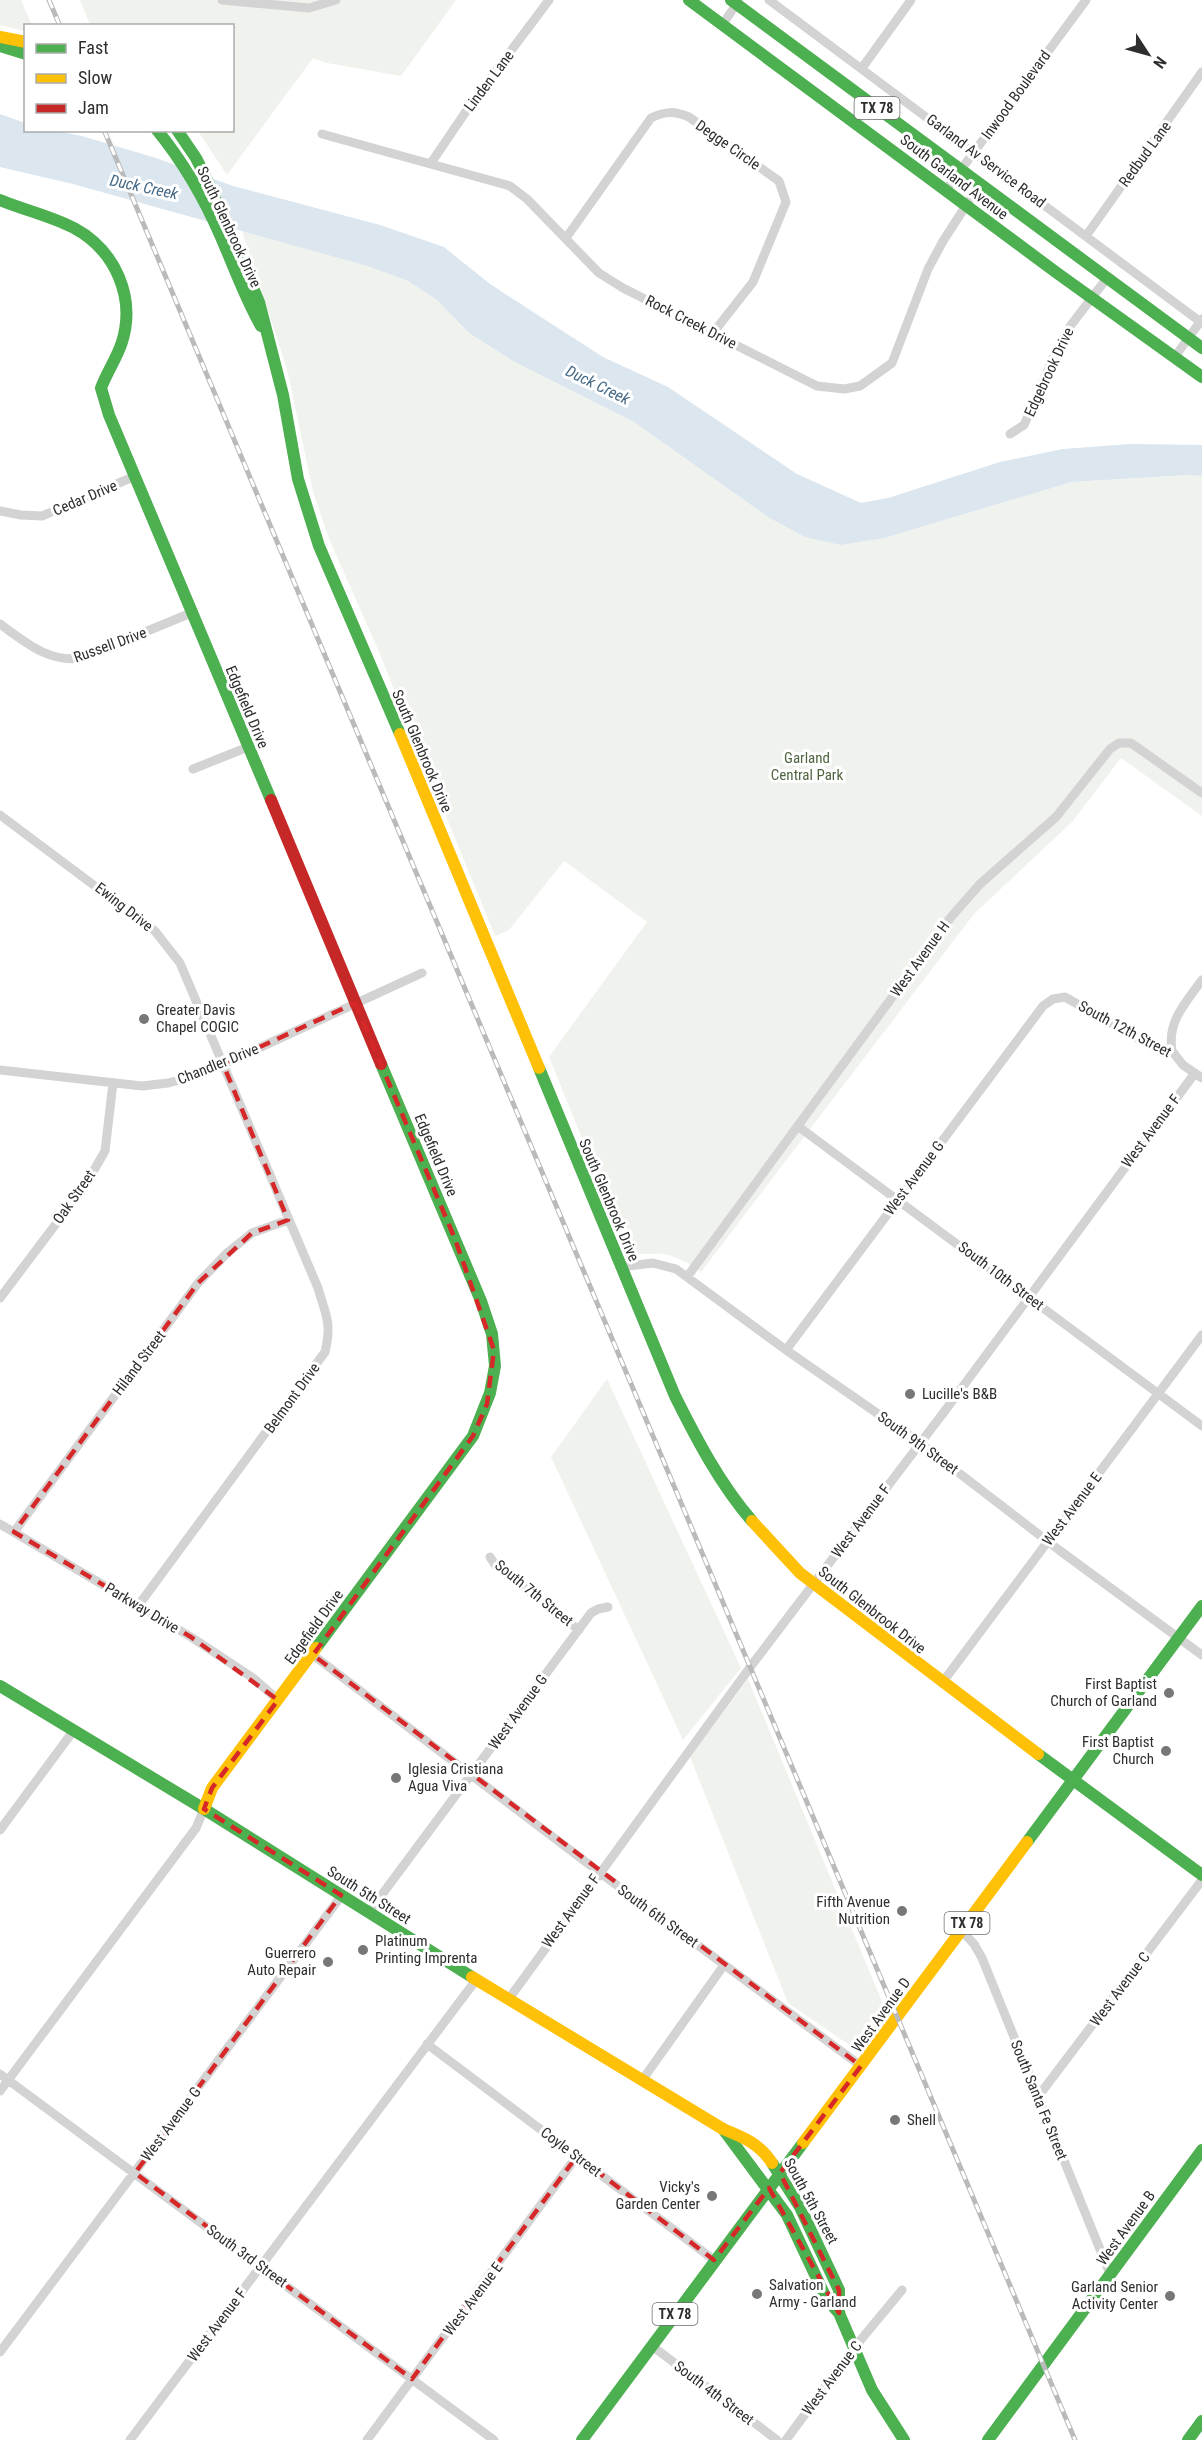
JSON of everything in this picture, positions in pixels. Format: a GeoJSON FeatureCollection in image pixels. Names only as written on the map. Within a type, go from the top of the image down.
{"type":"FeatureCollection","features":[{"type":"Feature","properties":{"kind":"street"},"geometry":{"type":"LineString","coordinates":[[222,0],[309,8],[336,0]]}},
{"type":"Feature","properties":{"kind":"street","name":"Linden Lane"},"geometry":{"type":"LineString","coordinates":[[431,163],[469,107],[549,0]]}},
{"type":"Feature","properties":{"kind":"street","name":"South Garland Avenue"},"geometry":{"type":"LineString","coordinates":[[689,0],[1202,377]]}},
{"type":"Feature","properties":{"kind":"street","name":"Garland Av Service Road"},"geometry":{"type":"LineString","coordinates":[[769,0],[1201,321]]}},
{"type":"Feature","properties":{"kind":"street"},"geometry":{"type":"LineString","coordinates":[[862,68],[911,0]]}},
{"type":"Feature","properties":{"kind":"street","name":"Inwood Boulevard"},"geometry":{"type":"LineString","coordinates":[[946,190],[1086,0]]}},
{"type":"Feature","properties":{"kind":"street"},"geometry":{"type":"LineString","coordinates":[[722,25],[736,1]]}},
{"type":"Feature","properties":{"kind":"street","name":"South Garland Avenue"},"geometry":{"type":"LineString","coordinates":[[736,1],[1202,348]]}},
{"type":"Feature","properties":{"kind":"street"},"geometry":{"type":"LineString","coordinates":[[0,37],[24,42]]}},
{"type":"Feature","properties":{"kind":"street"},"geometry":{"type":"LineString","coordinates":[[0,46],[24,53]]}},
{"type":"Feature","properties":{"kind":"street","name":"Redbud Lane"},"geometry":{"type":"LineString","coordinates":[[1086,236],[1202,72]]}},
{"type":"Feature","properties":{"kind":"street","name":"Degge Circle"},"geometry":{"type":"LineString","coordinates":[[566,238],[651,118],[674,111],[689,117],[779,181],[786,202],[753,282],[713,333]]}},
{"type":"Feature","properties":{"kind":"street","name":"South Glenbrook Drive"},"geometry":{"type":"LineString","coordinates":[[158,132],[192,178],[259,302],[283,394],[298,479],[319,546],[425,793],[675,1395],[718,1477],[769,1541],[813,1585],[1202,1875]]}},
{"type":"Feature","properties":{"kind":"street","name":"South Glenbrook Drive"},"geometry":{"type":"LineString","coordinates":[[178,132],[209,183],[239,268]]}},
{"type":"Feature","properties":{"kind":"street","name":"Rock Creek Drive"},"geometry":{"type":"LineString","coordinates":[[322,134],[510,186],[527,199],[599,273],[623,288],[819,387],[844,389],[860,386],[892,363],[928,268],[980,184]]}},
{"type":"Feature","properties":{"kind":"street","name":"Edgefield Drive"},"geometry":{"type":"LineString","coordinates":[[0,200],[75,229],[96,243],[124,283],[128,308],[122,342],[100,388],[109,415],[491,1330],[495,1367],[487,1404],[473,1436],[313,1655],[212,1788],[196,1828],[0,2091]]}},
{"type":"Feature","properties":{"kind":"street","name":"Edgebrook Drive"},"geometry":{"type":"LineString","coordinates":[[1010,434],[1024,425],[1065,335],[1107,278]]}},
{"type":"Feature","properties":{"kind":"street"},"geometry":{"type":"LineString","coordinates":[[1174,358],[1201,321]]}},
{"type":"Feature","properties":{"kind":"street","name":"Cedar Drive"},"geometry":{"type":"LineString","coordinates":[[0,511],[42,516],[133,477]]}},
{"type":"Feature","properties":{"kind":"street","name":"Russell Drive"},"geometry":{"type":"LineString","coordinates":[[0,624],[25,642],[54,658],[66,660],[82,658],[191,613]]}},
{"type":"Feature","properties":{"kind":"street","name":"West Avenue H"},"geometry":{"type":"LineString","coordinates":[[687,1277],[951,917],[980,884],[1056,817],[1110,749],[1119,743],[1131,743],[1202,793]]}},
{"type":"Feature","properties":{"kind":"street"},"geometry":{"type":"LineString","coordinates":[[193,769],[248,747]]}},
{"type":"Feature","properties":{"kind":"street","name":"Ewing Drive"},"geometry":{"type":"LineString","coordinates":[[0,815],[155,931],[180,963],[223,1064]]}},
{"type":"Feature","properties":{"kind":"street","name":"Chandler Drive"},"geometry":{"type":"LineString","coordinates":[[0,1070],[142,1086],[168,1083],[200,1075],[422,973]]}},
{"type":"Feature","properties":{"kind":"street"},"geometry":{"type":"LineString","coordinates":[[1172,1051],[1170,1038],[1172,1025],[1202,980]]}},
{"type":"Feature","properties":{"kind":"street","name":"South 12th Street"},"geometry":{"type":"LineString","coordinates":[[1042,1006],[1053,999],[1065,998],[1158,1050],[1172,1051],[1183,1065],[1198,1075]]}},
{"type":"Feature","properties":{"kind":"street","name":"West Avenue G"},"geometry":{"type":"LineString","coordinates":[[786,1350],[1042,1006]]}},
{"type":"Feature","properties":{"kind":"street","name":"Belmont Drive"},"geometry":{"type":"LineString","coordinates":[[138,1606],[325,1352],[329,1333],[318,1288],[223,1064]]}},
{"type":"Feature","properties":{"kind":"street","name":"West Avenue F"},"geometry":{"type":"LineString","coordinates":[[508,2000],[598,1872],[1028,1297],[1198,1075]]}},
{"type":"Feature","properties":{"kind":"street","name":"Oak Street"},"geometry":{"type":"LineString","coordinates":[[0,1298],[86,1184],[105,1151],[113,1083]]}},
{"type":"Feature","properties":{"kind":"street","name":"South 10th Street"},"geometry":{"type":"LineString","coordinates":[[799,1127],[1202,1426]]}},
{"type":"Feature","properties":{"kind":"street","name":"Hiland Street"},"geometry":{"type":"LineString","coordinates":[[14,1532],[198,1283],[227,1253],[252,1233],[288,1220]]}},
{"type":"Feature","properties":{"kind":"street","name":"South 9th Street"},"geometry":{"type":"LineString","coordinates":[[621,1267],[653,1263],[668,1265],[687,1277],[786,1350],[920,1443],[1202,1655]]}},
{"type":"Feature","properties":{"kind":"street","name":"West Avenue E"},"geometry":{"type":"LineString","coordinates":[[942,1683],[1202,1335]]}},
{"type":"Feature","properties":{"kind":"street","name":"Parkway Drive"},"geometry":{"type":"LineString","coordinates":[[0,1524],[236,1666],[278,1700]]}},
{"type":"Feature","properties":{"kind":"street","name":"South 7th Street"},"geometry":{"type":"LineString","coordinates":[[490,1557],[496,1566],[579,1629]]}},
{"type":"Feature","properties":{"kind":"street","name":"West Avenue D"},"geometry":{"type":"LineString","coordinates":[[582,2440],[1202,1606]]}},
{"type":"Feature","properties":{"kind":"street","name":"West Avenue G"},"geometry":{"type":"LineString","coordinates":[[369,1912],[591,1613],[598,1608],[608,1607]]}},
{"type":"Feature","properties":{"kind":"street","name":"South 6th Street"},"geometry":{"type":"LineString","coordinates":[[313,1655],[598,1872],[861,2067]]}},
{"type":"Feature","properties":{"kind":"street","name":"South 5th Street"},"geometry":{"type":"LineString","coordinates":[[0,1686],[204,1809],[508,2000],[723,2129],[747,2138],[766,2154],[780,2173],[805,2218],[839,2290],[838,2313]]}},
{"type":"Feature","properties":{"kind":"street"},"geometry":{"type":"LineString","coordinates":[[0,1830],[74,1730]]}},
{"type":"Feature","properties":{"kind":"street","name":"West Avenue C"},"geometry":{"type":"LineString","coordinates":[[1037,2098],[1202,1880]]}},
{"type":"Feature","properties":{"kind":"street","name":"West Avenue G"},"geometry":{"type":"LineString","coordinates":[[0,2352],[342,1896]]}},
{"type":"Feature","properties":{"kind":"street","name":"South Santa Fe Street"},"geometry":{"type":"LineString","coordinates":[[962,1931],[974,1944],[982,1958],[1110,2274]]}},
{"type":"Feature","properties":{"kind":"street"},"geometry":{"type":"LineString","coordinates":[[643,2079],[724,1965]]}},
{"type":"Feature","properties":{"kind":"street","name":"West Avenue F"},"geometry":{"type":"LineString","coordinates":[[130,2440],[476,1980]]}},
{"type":"Feature","properties":{"kind":"street","name":"Coyle Street"},"geometry":{"type":"LineString","coordinates":[[427,2044],[714,2260]]}},
{"type":"Feature","properties":{"kind":"street","name":"South 3rd Street"},"geometry":{"type":"LineString","coordinates":[[0,2074],[494,2440]]}},
{"type":"Feature","properties":{"kind":"street","name":"South 5th Street"},"geometry":{"type":"LineString","coordinates":[[723,2129],[787,2215],[826,2298],[838,2313],[882,2407],[904,2440]]}},
{"type":"Feature","properties":{"kind":"street","name":"West Avenue B"},"geometry":{"type":"LineString","coordinates":[[988,2440],[1202,2150]]}},
{"type":"Feature","properties":{"kind":"street","name":"West Avenue E"},"geometry":{"type":"LineString","coordinates":[[367,2440],[577,2156]]}},
{"type":"Feature","properties":{"kind":"street","name":"West Avenue C"},"geometry":{"type":"LineString","coordinates":[[786,2440],[853,2349],[902,2290]]}},
{"type":"Feature","properties":{"kind":"street","name":"South 4th Street"},"geometry":{"type":"LineString","coordinates":[[652,2346],[777,2440]]}},
{"type":"Feature","properties":{"kind":"street"},"geometry":{"type":"LineString","coordinates":[[1188,2440],[1202,2421]]}},
{"type":"Feature","properties":{"kind":"highlighted area"},"geometry":{"type":"Polygon","coordinates":[[[355,1003],[455,1239],[494,1350],[487,1404],[473,1436],[313,1655],[861,2066],[780,2173],[839,2290],[839,2313],[769,2188],[714,2260],[577,2156],[412,2379],[135,2173],[341,1895],[204,1809],[212,1788],[278,1700],[191,1637],[14,1532],[198,1283],[252,1233],[288,1220],[223,1064],[355,1003]]]}},
{"type":"Feature","properties":{"kind":"green space"},"geometry":{"type":"Polygon","coordinates":[[[0,0],[21,0],[32,24],[24,24],[24,31],[0,25],[0,0]]]}},
{"type":"Feature","properties":{"kind":"green space"},"geometry":{"type":"Polygon","coordinates":[[[80,0],[456,0],[401,76],[327,63],[313,58],[227,175],[199,132],[234,132],[234,24],[90,24],[80,0]]]}},
{"type":"Feature","properties":{"kind":"green space","name":"Garland Central Park"},"geometry":{"type":"Polygon","coordinates":[[[242,231],[367,266],[408,281],[437,300],[469,333],[513,361],[634,422],[768,517],[841,545],[884,538],[1072,482],[1202,476],[1202,816],[1121,758],[1072,822],[974,914],[701,1272],[668,1255],[640,1254],[627,1249],[549,1057],[647,922],[564,861],[509,930],[495,936],[376,645],[330,541],[313,492],[287,369],[242,231]]]}},
{"type":"Feature","properties":{"kind":"green space"},"geometry":{"type":"Polygon","coordinates":[[[607,1379],[741,1668],[683,1740],[551,1457],[607,1379]]]}},
{"type":"Feature","properties":{"kind":"green space"},"geometry":{"type":"Polygon","coordinates":[[[748,1679],[886,2011],[858,2051],[788,2003],[690,1757],[748,1679]]]}},
{"type":"Feature","properties":{"kind":"water","name":"Duck Creek"},"geometry":{"type":"Polygon","coordinates":[[[0,114],[24,123],[24,132],[62,132],[82,136],[156,158],[233,186],[380,225],[444,247],[490,284],[603,357],[668,387],[797,474],[861,503],[888,498],[1000,462],[1063,449],[1130,444],[1202,445],[1202,476],[1072,482],[884,538],[841,545],[805,537],[768,517],[634,422],[513,361],[469,333],[437,300],[408,281],[367,266],[73,184],[0,167],[0,114]]]}},
{"type":"Feature","properties":{"kind":"railway"},"geometry":{"type":"LineString","coordinates":[[49,0],[59,24]]}},
{"type":"Feature","properties":{"kind":"railway"},"geometry":{"type":"LineString","coordinates":[[105,132],[1075,2440]]}},
{"type":"Feature","properties":{"kind":"traffic: fast"},"geometry":{"type":"LineString","coordinates":[[689,0],[1057,273],[1202,377]]}},
{"type":"Feature","properties":{"kind":"traffic: fast"},"geometry":{"type":"LineString","coordinates":[[731,0],[1202,348]]}},
{"type":"Feature","properties":{"kind":"traffic: fast"},"geometry":{"type":"LineString","coordinates":[[0,46],[24,53]]}},
{"type":"Feature","properties":{"kind":"traffic: fast"},"geometry":{"type":"LineString","coordinates":[[159,132],[185,168],[208,208],[261,326]]}},
{"type":"Feature","properties":{"kind":"traffic: fast"},"geometry":{"type":"LineString","coordinates":[[178,132],[196,158],[209,184],[259,302],[283,395],[298,479],[319,546],[400,734]]}},
{"type":"Feature","properties":{"kind":"traffic: fast"},"geometry":{"type":"LineString","coordinates":[[0,200],[74,228],[101,249],[119,276],[124,292],[126,325],[120,348],[101,388],[109,415],[271,800]]}},
{"type":"Feature","properties":{"kind":"traffic: fast"},"geometry":{"type":"LineString","coordinates":[[316,1648],[473,1436],[490,1393],[495,1366],[492,1334],[481,1301],[381,1064]]}},
{"type":"Feature","properties":{"kind":"traffic: fast"},"geometry":{"type":"LineString","coordinates":[[539,1068],[675,1396],[719,1477],[752,1521]]}},
{"type":"Feature","properties":{"kind":"traffic: fast"},"geometry":{"type":"LineString","coordinates":[[1027,1842],[1202,1606]]}},
{"type":"Feature","properties":{"kind":"traffic: fast"},"geometry":{"type":"LineString","coordinates":[[0,1686],[204,1809],[472,1977]]}},
{"type":"Feature","properties":{"kind":"traffic: fast"},"geometry":{"type":"LineString","coordinates":[[1038,1754],[1202,1875]]}},
{"type":"Feature","properties":{"kind":"traffic: fast"},"geometry":{"type":"LineString","coordinates":[[723,2129],[787,2215],[826,2298],[839,2313],[872,2390],[904,2440]]}},
{"type":"Feature","properties":{"kind":"traffic: fast"},"geometry":{"type":"LineString","coordinates":[[582,2440],[803,2143]]}},
{"type":"Feature","properties":{"kind":"traffic: fast"},"geometry":{"type":"LineString","coordinates":[[988,2440],[1202,2150]]}},
{"type":"Feature","properties":{"kind":"traffic: fast"},"geometry":{"type":"LineString","coordinates":[[772,2163],[800,2207],[839,2290],[839,2313]]}},
{"type":"Feature","properties":{"kind":"traffic: fast"},"geometry":{"type":"LineString","coordinates":[[1188,2440],[1202,2421]]}},
{"type":"Feature","properties":{"kind":"traffic: slow"},"geometry":{"type":"LineString","coordinates":[[0,37],[24,42]]}},
{"type":"Feature","properties":{"kind":"traffic: slow"},"geometry":{"type":"LineString","coordinates":[[400,734],[539,1068]]}},
{"type":"Feature","properties":{"kind":"traffic: slow"},"geometry":{"type":"LineString","coordinates":[[752,1521],[800,1573],[1038,1754]]}},
{"type":"Feature","properties":{"kind":"traffic: slow"},"geometry":{"type":"LineString","coordinates":[[204,1809],[212,1788],[316,1648]]}},
{"type":"Feature","properties":{"kind":"traffic: slow"},"geometry":{"type":"LineString","coordinates":[[803,2143],[1027,1842]]}},
{"type":"Feature","properties":{"kind":"traffic: slow"},"geometry":{"type":"LineString","coordinates":[[472,1977],[723,2129],[750,2142],[772,2163]]}},
{"type":"Feature","properties":{"kind":"traffic: jam"},"geometry":{"type":"LineString","coordinates":[[271,800],[381,1064]]}},
{"type":"Feature","properties":{"kind":"place","name":"Greater Davis Chapel COGIC"},"geometry":{"type":"Point","coordinates":[144,1019]}},
{"type":"Feature","properties":{"kind":"place","name":"Lucille's B&B"},"geometry":{"type":"Point","coordinates":[910,1394]}},
{"type":"Feature","properties":{"kind":"place","name":"First Baptist Church of Garland"},"geometry":{"type":"Point","coordinates":[1169,1693]}},
{"type":"Feature","properties":{"kind":"place","name":"First Baptist Church"},"geometry":{"type":"Point","coordinates":[1166,1751]}},
{"type":"Feature","properties":{"kind":"place","name":"Iglesia Cristiana Agua Viva"},"geometry":{"type":"Point","coordinates":[396,1778]}},
{"type":"Feature","properties":{"kind":"place","name":"Fifth Avenue Nutrition"},"geometry":{"type":"Point","coordinates":[902,1911]}},
{"type":"Feature","properties":{"kind":"place","name":"Platinum Printing Imprenta"},"geometry":{"type":"Point","coordinates":[363,1950]}},
{"type":"Feature","properties":{"kind":"place","name":"Guerrero Auto Repair"},"geometry":{"type":"Point","coordinates":[328,1962]}},
{"type":"Feature","properties":{"kind":"place","name":"Shell"},"geometry":{"type":"Point","coordinates":[895,2120]}},
{"type":"Feature","properties":{"kind":"place","name":"Vicky's Garden Center"},"geometry":{"type":"Point","coordinates":[712,2196]}},
{"type":"Feature","properties":{"kind":"place","name":"Salvation Army - Garland"},"geometry":{"type":"Point","coordinates":[757,2294]}},
{"type":"Feature","properties":{"kind":"place","name":"Garland Senior Activity Center"},"geometry":{"type":"Point","coordinates":[1170,2296]}}]}
